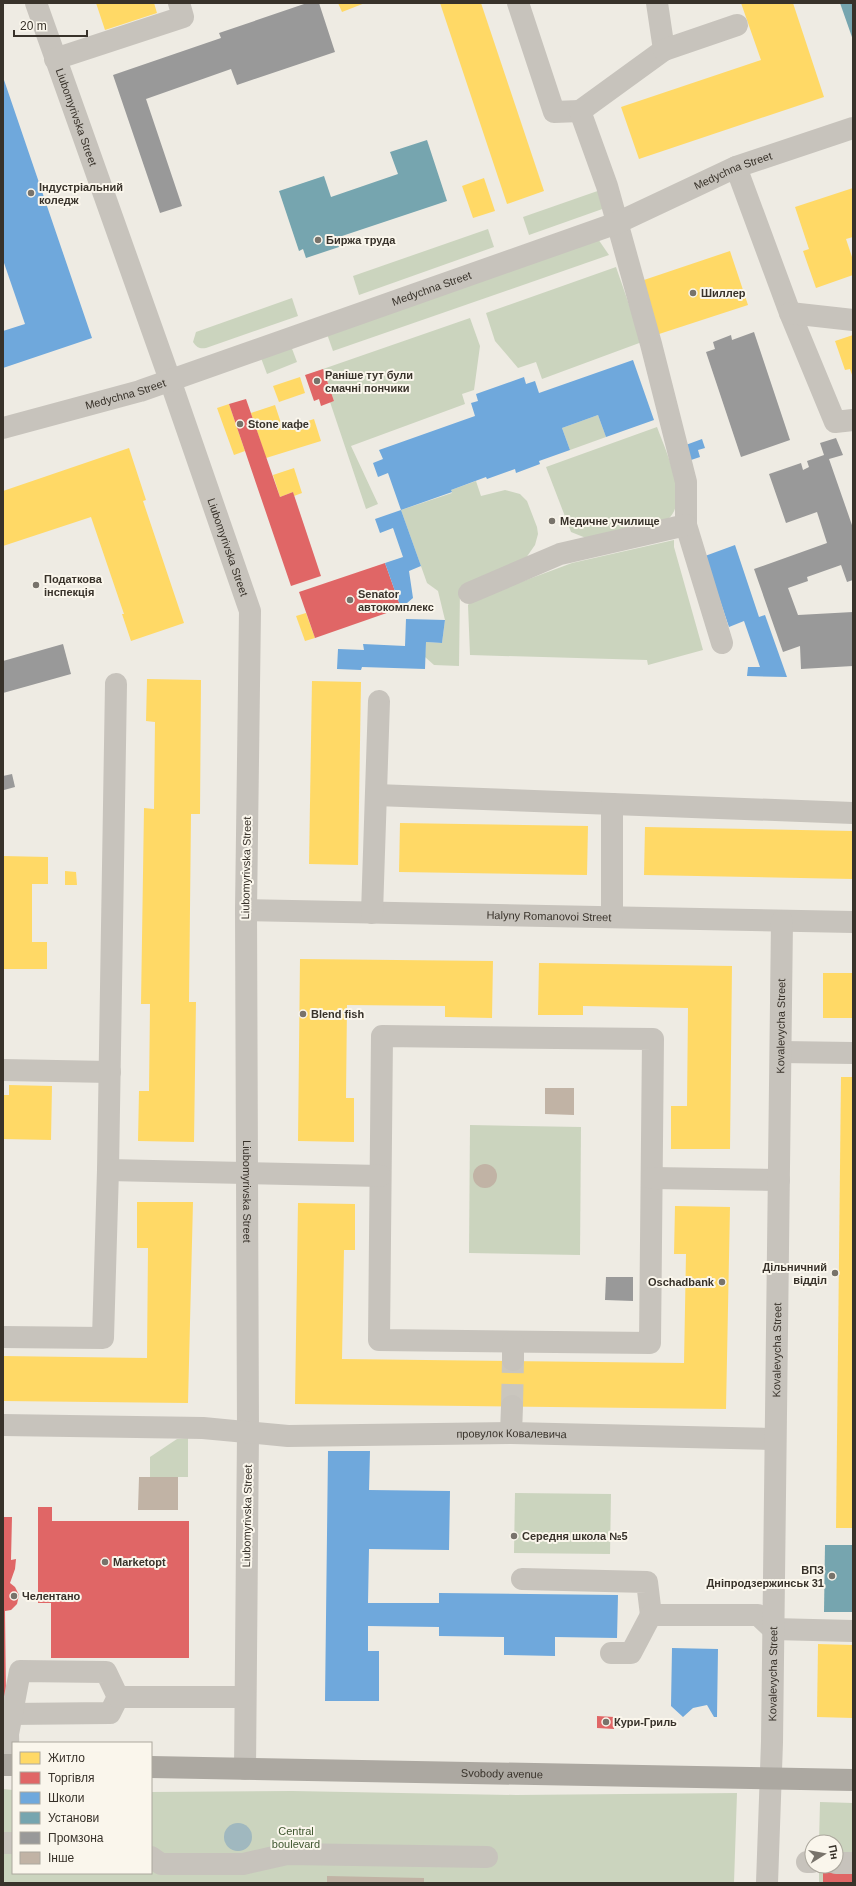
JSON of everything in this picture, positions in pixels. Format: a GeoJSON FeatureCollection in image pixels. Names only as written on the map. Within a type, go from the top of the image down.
{"type":"FeatureCollection","features":[{"type":"Feature","properties":{"kind":"main road","name":"Svobody avenue"},"geometry":{"type":"LineString","coordinates":[[152,1767],[853,1780]]}},
{"type":"Feature","properties":{"kind":"street","name":"Liubomyrivska Street"},"geometry":{"type":"LineString","coordinates":[[36,3],[170,380],[250,611],[246,910],[248,1433],[245,1769]]}},
{"type":"Feature","properties":{"kind":"street"},"geometry":{"type":"LineString","coordinates":[[55,59],[183,17],[179,3]]}},
{"type":"Feature","properties":{"kind":"street"},"geometry":{"type":"LineString","coordinates":[[518,3],[554,112],[580,111],[664,50],[737,26]]}},
{"type":"Feature","properties":{"kind":"street"},"geometry":{"type":"LineString","coordinates":[[657,3],[664,50]]}},
{"type":"Feature","properties":{"kind":"street"},"geometry":{"type":"LineString","coordinates":[[580,111],[607,186],[651,344],[686,482],[686,525],[722,643]]}},
{"type":"Feature","properties":{"kind":"street","name":"Medychna Street"},"geometry":{"type":"LineString","coordinates":[[3,428],[140,391],[617,223],[736,167],[853,128]]}},
{"type":"Feature","properties":{"kind":"street"},"geometry":{"type":"LineString","coordinates":[[736,167],[790,313],[836,422],[853,420]]}},
{"type":"Feature","properties":{"kind":"street"},"geometry":{"type":"LineString","coordinates":[[790,313],[853,320]]}},
{"type":"Feature","properties":{"kind":"street"},"geometry":{"type":"LineString","coordinates":[[468,593],[560,554],[686,525]]}},
{"type":"Feature","properties":{"kind":"street"},"geometry":{"type":"LineString","coordinates":[[3,1337],[103,1338],[110,1072],[116,684]]}},
{"type":"Feature","properties":{"kind":"street"},"geometry":{"type":"LineString","coordinates":[[372,913],[379,701]]}},
{"type":"Feature","properties":{"kind":"street"},"geometry":{"type":"LineString","coordinates":[[376,795],[853,813]]}},
{"type":"Feature","properties":{"kind":"street"},"geometry":{"type":"LineString","coordinates":[[612,804],[612,917]]}},
{"type":"Feature","properties":{"kind":"street","name":"Halyny Romanovoi Street"},"geometry":{"type":"LineString","coordinates":[[246,910],[853,922]]}},
{"type":"Feature","properties":{"kind":"street","name":"Kovalevycha Street"},"geometry":{"type":"LineString","coordinates":[[767,1883],[773,1629],[782,921]]}},
{"type":"Feature","properties":{"kind":"street"},"geometry":{"type":"LineString","coordinates":[[382,1036],[653,1039],[652,1178],[650,1343],[513,1351],[378,1340],[382,1036]]}},
{"type":"Feature","properties":{"kind":"street"},"geometry":{"type":"LineString","coordinates":[[781,1052],[853,1053]]}},
{"type":"Feature","properties":{"kind":"street"},"geometry":{"type":"LineString","coordinates":[[3,1070],[110,1072]]}},
{"type":"Feature","properties":{"kind":"street"},"geometry":{"type":"LineString","coordinates":[[108,1170],[380,1176]]}},
{"type":"Feature","properties":{"kind":"street"},"geometry":{"type":"LineString","coordinates":[[652,1178],[779,1180]]}},
{"type":"Feature","properties":{"kind":"street"},"geometry":{"type":"LineString","coordinates":[[511,1433],[512,1406]]}},
{"type":"Feature","properties":{"kind":"street","name":"провулок Ковалевича"},"geometry":{"type":"LineString","coordinates":[[3,1425],[203,1428],[288,1436],[511,1433],[775,1439]]}},
{"type":"Feature","properties":{"kind":"street"},"geometry":{"type":"LineString","coordinates":[[522,1579],[647,1582],[651,1615],[631,1653],[611,1652]]}},
{"type":"Feature","properties":{"kind":"street"},"geometry":{"type":"LineString","coordinates":[[651,1615],[758,1615],[773,1629],[853,1630]]}},
{"type":"Feature","properties":{"kind":"street"},"geometry":{"type":"LineString","coordinates":[[8,1765],[8,1734],[10,1714],[20,1671],[106,1672],[118,1697]]}},
{"type":"Feature","properties":{"kind":"street"},"geometry":{"type":"LineString","coordinates":[[118,1697],[245,1697]]}},
{"type":"Feature","properties":{"kind":"street"},"geometry":{"type":"LineString","coordinates":[[10,1714],[110,1713],[118,1697]]}},
{"type":"Feature","properties":{"kind":"street"},"geometry":{"type":"LineString","coordinates":[[152,1858],[161,1864],[243,1864],[287,1854],[486,1857]]}},
{"type":"Feature","properties":{"kind":"green space"},"geometry":{"type":"Polygon","coordinates":[[[609,187],[608,207],[529,235],[523,217],[609,187]]]}},
{"type":"Feature","properties":{"kind":"green space"},"geometry":{"type":"Polygon","coordinates":[[[488,229],[494,247],[359,295],[353,276],[488,229]]]}},
{"type":"Feature","properties":{"kind":"green space"},"geometry":{"type":"Polygon","coordinates":[[[598,239],[609,255],[333,351],[327,334],[598,239]]]}},
{"type":"Feature","properties":{"kind":"green space"},"geometry":{"type":"Polygon","coordinates":[[[616,267],[642,342],[542,379],[536,362],[518,368],[495,341],[486,313],[616,267]]]}},
{"type":"Feature","properties":{"kind":"green space"},"geometry":{"type":"Polygon","coordinates":[[[292,298],[298,316],[206,348],[199,348],[193,342],[196,332],[292,298]]]}},
{"type":"Feature","properties":{"kind":"green space"},"geometry":{"type":"Polygon","coordinates":[[[470,318],[480,346],[474,390],[462,394],[465,404],[351,446],[378,504],[366,509],[330,402],[334,401],[323,369],[470,318]]]}},
{"type":"Feature","properties":{"kind":"green space"},"geometry":{"type":"Polygon","coordinates":[[[291,346],[297,362],[267,374],[261,358],[291,346]]]}},
{"type":"Feature","properties":{"kind":"green space"},"geometry":{"type":"Polygon","coordinates":[[[598,415],[606,437],[570,450],[562,428],[598,415]]]}},
{"type":"Feature","properties":{"kind":"green space"},"geometry":{"type":"Polygon","coordinates":[[[657,427],[670,461],[676,488],[677,500],[674,511],[668,519],[586,538],[571,532],[546,467],[657,427]]]}},
{"type":"Feature","properties":{"kind":"green space"},"geometry":{"type":"Polygon","coordinates":[[[476,481],[481,496],[505,490],[520,494],[527,501],[537,527],[538,534],[535,545],[521,565],[460,588],[459,666],[434,665],[425,657],[426,642],[442,643],[445,620],[438,591],[427,583],[401,510],[452,493],[451,490],[476,481]]]}},
{"type":"Feature","properties":{"kind":"green space"},"geometry":{"type":"Polygon","coordinates":[[[674,540],[674,547],[703,650],[648,665],[647,660],[470,655],[468,605],[472,600],[572,563],[674,540]]]}},
{"type":"Feature","properties":{"kind":"green space"},"geometry":{"type":"Polygon","coordinates":[[[470,1125],[581,1127],[580,1255],[469,1253],[470,1125]]]}},
{"type":"Feature","properties":{"kind":"green space"},"geometry":{"type":"Polygon","coordinates":[[[188,1438],[188,1477],[150,1477],[150,1457],[177,1439],[188,1438]]]}},
{"type":"Feature","properties":{"kind":"green space"},"geometry":{"type":"Polygon","coordinates":[[[515,1493],[611,1494],[610,1554],[514,1553],[515,1493]]]}},
{"type":"Feature","properties":{"kind":"green space","name":"Central boulevard"},"geometry":{"type":"Polygon","coordinates":[[[3,1789],[12,1790],[12,1874],[152,1874],[152,1792],[292,1791],[516,1795],[737,1793],[734,1883],[3,1883],[3,1789]]]}},
{"type":"Feature","properties":{"kind":"green space"},"geometry":{"type":"Polygon","coordinates":[[[820,1802],[853,1803],[853,1883],[819,1883],[819,1874],[844,1874],[844,1834],[819,1834],[820,1802]]]}},
{"type":"Feature","properties":{"kind":"water"},"geometry":{"type":"Polygon","coordinates":[[[238,1823],[248,1827],[252,1837],[248,1847],[238,1851],[228,1847],[224,1837],[228,1827],[238,1823]]]}},
{"type":"Feature","properties":{"kind":"building: Житло"},"geometry":{"type":"Polygon","coordinates":[[[96,3],[154,3],[157,13],[105,30],[96,3]]]}},
{"type":"Feature","properties":{"kind":"building: Житло"},"geometry":{"type":"Polygon","coordinates":[[[338,3],[365,3],[342,12],[338,3]]]}},
{"type":"Feature","properties":{"kind":"building: Житло"},"geometry":{"type":"Polygon","coordinates":[[[440,3],[481,3],[544,191],[507,204],[440,3]]]}},
{"type":"Feature","properties":{"kind":"building: Житло"},"geometry":{"type":"Polygon","coordinates":[[[741,3],[793,3],[824,97],[639,159],[621,107],[761,60],[741,3]]]}},
{"type":"Feature","properties":{"kind":"building: Житло"},"geometry":{"type":"Polygon","coordinates":[[[484,178],[495,211],[473,218],[462,186],[484,178]]]}},
{"type":"Feature","properties":{"kind":"building: Житло"},"geometry":{"type":"Polygon","coordinates":[[[853,188],[853,237],[846,239],[853,260],[853,275],[816,288],[803,251],[809,249],[795,207],[853,188]]]}},
{"type":"Feature","properties":{"kind":"building: Житло","name":"Шиллер"},"geometry":{"type":"Polygon","coordinates":[[[730,251],[748,305],[656,335],[638,282],[730,251]]]}},
{"type":"Feature","properties":{"kind":"building: Житло"},"geometry":{"type":"Polygon","coordinates":[[[853,335],[853,378],[850,369],[845,370],[835,341],[853,335]]]}},
{"type":"Feature","properties":{"kind":"building: Житло"},"geometry":{"type":"Polygon","coordinates":[[[300,377],[305,393],[279,402],[273,386],[300,377]]]}},
{"type":"Feature","properties":{"kind":"building: Житло"},"geometry":{"type":"Polygon","coordinates":[[[229,404],[245,451],[234,455],[217,408],[229,404]]]}},
{"type":"Feature","properties":{"kind":"building: Житло"},"geometry":{"type":"Polygon","coordinates":[[[275,405],[283,429],[314,419],[321,441],[266,458],[251,413],[275,405]]]}},
{"type":"Feature","properties":{"kind":"building: Житло"},"geometry":{"type":"Polygon","coordinates":[[[129,448],[146,500],[143,501],[184,623],[131,641],[122,614],[124,614],[91,517],[3,546],[3,491],[129,448]]]}},
{"type":"Feature","properties":{"kind":"building: Житло"},"geometry":{"type":"Polygon","coordinates":[[[294,468],[302,493],[294,496],[293,492],[280,497],[273,475],[294,468]]]}},
{"type":"Feature","properties":{"kind":"building: Житло"},"geometry":{"type":"Polygon","coordinates":[[[306,613],[315,638],[305,641],[296,616],[306,613]]]}},
{"type":"Feature","properties":{"kind":"building: Житло"},"geometry":{"type":"Polygon","coordinates":[[[147,679],[201,680],[200,814],[191,814],[189,1002],[196,1002],[194,1142],[138,1141],[139,1091],[149,1091],[150,1004],[141,1004],[144,808],[154,809],[155,722],[146,721],[147,679]]]}},
{"type":"Feature","properties":{"kind":"building: Житло"},"geometry":{"type":"Polygon","coordinates":[[[312,681],[361,682],[358,865],[309,864],[312,681]]]}},
{"type":"Feature","properties":{"kind":"building: Житло"},"geometry":{"type":"Polygon","coordinates":[[[400,823],[588,826],[587,875],[399,872],[400,823]]]}},
{"type":"Feature","properties":{"kind":"building: Житло"},"geometry":{"type":"Polygon","coordinates":[[[645,827],[853,831],[853,879],[644,875],[645,827]]]}},
{"type":"Feature","properties":{"kind":"building: Житло"},"geometry":{"type":"Polygon","coordinates":[[[3,856],[48,857],[48,884],[32,884],[32,942],[47,942],[47,969],[3,969],[3,856]]]}},
{"type":"Feature","properties":{"kind":"building: Житло"},"geometry":{"type":"Polygon","coordinates":[[[65,871],[76,872],[77,885],[65,885],[65,871]]]}},
{"type":"Feature","properties":{"kind":"building: Житло"},"geometry":{"type":"Polygon","coordinates":[[[300,959],[493,961],[492,1018],[445,1017],[445,1006],[347,1005],[346,1098],[354,1098],[354,1142],[298,1141],[300,959]]]}},
{"type":"Feature","properties":{"kind":"building: Житло"},"geometry":{"type":"Polygon","coordinates":[[[539,963],[732,966],[730,1149],[671,1149],[671,1106],[687,1106],[688,1008],[583,1006],[583,1015],[538,1015],[539,963]]]}},
{"type":"Feature","properties":{"kind":"building: Житло"},"geometry":{"type":"Polygon","coordinates":[[[823,973],[853,973],[853,1018],[823,1018],[823,973]]]}},
{"type":"Feature","properties":{"kind":"building: Житло"},"geometry":{"type":"Polygon","coordinates":[[[841,1077],[853,1077],[853,1528],[836,1528],[841,1077]]]}},
{"type":"Feature","properties":{"kind":"building: Житло"},"geometry":{"type":"Polygon","coordinates":[[[9,1085],[52,1086],[51,1140],[3,1139],[3,1095],[9,1095],[9,1085]]]}},
{"type":"Feature","properties":{"kind":"building: Житло"},"geometry":{"type":"Polygon","coordinates":[[[137,1202],[193,1202],[188,1403],[3,1401],[3,1356],[147,1358],[148,1248],[137,1248],[137,1202]]]}},
{"type":"Feature","properties":{"kind":"building: Житло"},"geometry":{"type":"Polygon","coordinates":[[[298,1203],[355,1204],[355,1250],[344,1250],[342,1359],[684,1363],[686,1254],[674,1254],[675,1206],[730,1207],[726,1409],[295,1404],[298,1203]]]}},
{"type":"Feature","properties":{"kind":"building: Житло"},"geometry":{"type":"Polygon","coordinates":[[[818,1644],[853,1645],[853,1718],[817,1717],[818,1644]]]}},
{"type":"Feature","properties":{"kind":"building: Торгівля"},"geometry":{"type":"Polygon","coordinates":[[[323,369],[334,401],[321,406],[319,399],[314,401],[305,375],[323,369]]]}},
{"type":"Feature","properties":{"kind":"building: Торгівля"},"geometry":{"type":"Polygon","coordinates":[[[246,399],[280,497],[293,492],[321,576],[291,586],[229,404],[246,399]]]}},
{"type":"Feature","properties":{"kind":"building: Торгівля","name":"Senator автокомплекс"},"geometry":{"type":"Polygon","coordinates":[[[385,563],[401,608],[315,638],[299,592],[385,563]]]}},
{"type":"Feature","properties":{"kind":"building: Торгівля"},"geometry":{"type":"Polygon","coordinates":[[[38,1507],[52,1507],[52,1521],[189,1521],[189,1658],[51,1658],[51,1603],[38,1603],[38,1507]]]}},
{"type":"Feature","properties":{"kind":"building: Торгівля"},"geometry":{"type":"Polygon","coordinates":[[[3,1517],[12,1517],[11,1560],[16,1559],[15,1569],[10,1583],[15,1587],[19,1595],[17,1604],[11,1610],[5,1611],[6,1698],[3,1705],[3,1517]]]}},
{"type":"Feature","properties":{"kind":"building: Торгівля"},"geometry":{"type":"Polygon","coordinates":[[[597,1716],[614,1717],[614,1729],[597,1728],[597,1716]]]}},
{"type":"Feature","properties":{"kind":"building: Торгівля"},"geometry":{"type":"Polygon","coordinates":[[[853,1873],[853,1883],[823,1883],[823,1874],[853,1873]]]}},
{"type":"Feature","properties":{"kind":"building: Школи","name":"Індустріальний коледж"},"geometry":{"type":"Polygon","coordinates":[[[3,77],[92,338],[3,368],[3,331],[25,324],[3,260],[3,77]]]}},
{"type":"Feature","properties":{"kind":"building: Школи"},"geometry":{"type":"Polygon","coordinates":[[[633,360],[654,420],[606,437],[598,415],[562,428],[570,450],[539,461],[540,464],[516,473],[515,469],[487,479],[486,477],[451,490],[452,492],[401,510],[388,473],[378,477],[373,463],[383,459],[379,450],[475,416],[471,403],[478,401],[476,394],[524,377],[526,384],[535,381],[539,393],[633,360]]]}},
{"type":"Feature","properties":{"kind":"building: Школи"},"geometry":{"type":"Polygon","coordinates":[[[702,439],[705,448],[698,450],[700,457],[688,461],[683,446],[702,439]]]}},
{"type":"Feature","properties":{"kind":"building: Школи"},"geometry":{"type":"Polygon","coordinates":[[[401,510],[421,566],[409,571],[413,598],[401,608],[385,563],[403,557],[393,528],[380,533],[375,519],[401,510]]]}},
{"type":"Feature","properties":{"kind":"building: Школи"},"geometry":{"type":"Polygon","coordinates":[[[735,545],[759,617],[765,615],[787,677],[747,676],[748,667],[760,667],[744,621],[729,627],[705,556],[735,545]]]}},
{"type":"Feature","properties":{"kind":"building: Школи"},"geometry":{"type":"Polygon","coordinates":[[[406,619],[445,620],[442,643],[426,642],[425,669],[362,667],[361,670],[337,669],[338,649],[364,650],[363,644],[405,646],[406,619]]]}},
{"type":"Feature","properties":{"kind":"building: Школи"},"geometry":{"type":"Polygon","coordinates":[[[328,1451],[370,1451],[369,1490],[450,1491],[449,1550],[369,1549],[368,1603],[439,1603],[439,1593],[618,1595],[617,1638],[555,1637],[555,1656],[504,1655],[504,1637],[439,1636],[439,1627],[368,1626],[368,1651],[379,1651],[379,1701],[325,1701],[328,1451]]]}},
{"type":"Feature","properties":{"kind":"building: Школи"},"geometry":{"type":"Polygon","coordinates":[[[672,1648],[718,1649],[717,1717],[714,1717],[707,1705],[693,1708],[683,1717],[671,1706],[672,1648]]]}},
{"type":"Feature","properties":{"kind":"building: Установи"},"geometry":{"type":"Polygon","coordinates":[[[840,3],[853,3],[853,40],[840,3]]]}},
{"type":"Feature","properties":{"kind":"building: Установи"},"geometry":{"type":"Polygon","coordinates":[[[427,140],[447,201],[336,238],[339,247],[306,258],[303,249],[299,251],[279,191],[324,176],[331,197],[398,174],[390,152],[427,140]]]}},
{"type":"Feature","properties":{"kind":"building: Установи"},"geometry":{"type":"Polygon","coordinates":[[[825,1545],[853,1545],[853,1612],[824,1612],[825,1545]]]}},
{"type":"Feature","properties":{"kind":"building: Промзона"},"geometry":{"type":"Polygon","coordinates":[[[307,3],[319,3],[335,52],[237,85],[231,69],[146,99],[182,206],[160,213],[113,75],[221,38],[219,33],[307,3]]]}},
{"type":"Feature","properties":{"kind":"building: Промзона"},"geometry":{"type":"Polygon","coordinates":[[[754,332],[790,440],[741,457],[706,352],[715,349],[713,342],[731,335],[732,340],[754,332]]]}},
{"type":"Feature","properties":{"kind":"building: Промзона"},"geometry":{"type":"Polygon","coordinates":[[[836,438],[843,455],[829,459],[853,528],[853,580],[847,582],[841,565],[807,577],[808,581],[788,588],[798,615],[853,612],[853,666],[801,669],[800,646],[783,652],[754,569],[827,543],[817,512],[786,523],[769,474],[801,463],[803,470],[809,467],[807,461],[824,455],[820,443],[836,438]]]}},
{"type":"Feature","properties":{"kind":"building: Промзона"},"geometry":{"type":"Polygon","coordinates":[[[63,644],[71,674],[3,693],[3,661],[63,644]]]}},
{"type":"Feature","properties":{"kind":"building: Промзона"},"geometry":{"type":"Polygon","coordinates":[[[12,774],[15,787],[4,790],[3,776],[12,774]]]}},
{"type":"Feature","properties":{"kind":"building: Промзона"},"geometry":{"type":"Polygon","coordinates":[[[606,1277],[633,1277],[633,1301],[605,1300],[606,1277]]]}},
{"type":"Feature","properties":{"kind":"building: Інше"},"geometry":{"type":"Polygon","coordinates":[[[545,1088],[574,1088],[574,1115],[545,1114],[545,1088]]]}},
{"type":"Feature","properties":{"kind":"building: Інше"},"geometry":{"type":"Polygon","coordinates":[[[485,1164],[494,1167],[497,1176],[494,1185],[485,1188],[476,1185],[473,1176],[476,1167],[485,1164]]]}},
{"type":"Feature","properties":{"kind":"building: Інше"},"geometry":{"type":"Polygon","coordinates":[[[139,1477],[178,1477],[178,1510],[138,1510],[139,1477]]]}},
{"type":"Feature","properties":{"kind":"building: Інше"},"geometry":{"type":"Polygon","coordinates":[[[327,1876],[424,1878],[424,1883],[327,1883],[327,1876]]]}},
{"type":"Feature","properties":{"kind":"tunnel"},"geometry":{"type":"LineString","coordinates":[[512,1406],[513,1360]]}},
{"type":"Feature","properties":{"kind":"place","name":"Індустріальний коледж"},"geometry":{"type":"Point","coordinates":[31,193]}},
{"type":"Feature","properties":{"kind":"place","name":"Биржа труда"},"geometry":{"type":"Point","coordinates":[318,240]}},
{"type":"Feature","properties":{"kind":"place","name":"Шиллер"},"geometry":{"type":"Point","coordinates":[693,293]}},
{"type":"Feature","properties":{"kind":"place","name":"Раніше тут були смачні пончики"},"geometry":{"type":"Point","coordinates":[317,381]}},
{"type":"Feature","properties":{"kind":"place","name":"Stone кафе"},"geometry":{"type":"Point","coordinates":[240,424]}},
{"type":"Feature","properties":{"kind":"place","name":"Медичне училище"},"geometry":{"type":"Point","coordinates":[552,521]}},
{"type":"Feature","properties":{"kind":"place","name":"Податкова інспекція"},"geometry":{"type":"Point","coordinates":[36,585]}},
{"type":"Feature","properties":{"kind":"place","name":"Senator автокомплекс"},"geometry":{"type":"Point","coordinates":[350,600]}},
{"type":"Feature","properties":{"kind":"place","name":"Blend fish"},"geometry":{"type":"Point","coordinates":[303,1014]}},
{"type":"Feature","properties":{"kind":"place","name":"Дільничний відділ"},"geometry":{"type":"Point","coordinates":[835,1273]}},
{"type":"Feature","properties":{"kind":"place","name":"Oschadbank"},"geometry":{"type":"Point","coordinates":[722,1282]}},
{"type":"Feature","properties":{"kind":"place","name":"Середня школа №5"},"geometry":{"type":"Point","coordinates":[514,1536]}},
{"type":"Feature","properties":{"kind":"place","name":"Marketopt"},"geometry":{"type":"Point","coordinates":[105,1562]}},
{"type":"Feature","properties":{"kind":"place","name":"ВПЗ Дніпродзержинськ 31"},"geometry":{"type":"Point","coordinates":[832,1576]}},
{"type":"Feature","properties":{"kind":"place","name":"Челентано"},"geometry":{"type":"Point","coordinates":[14,1596]}},
{"type":"Feature","properties":{"kind":"place","name":"Кури-Гриль"},"geometry":{"type":"Point","coordinates":[606,1722]}}]}
